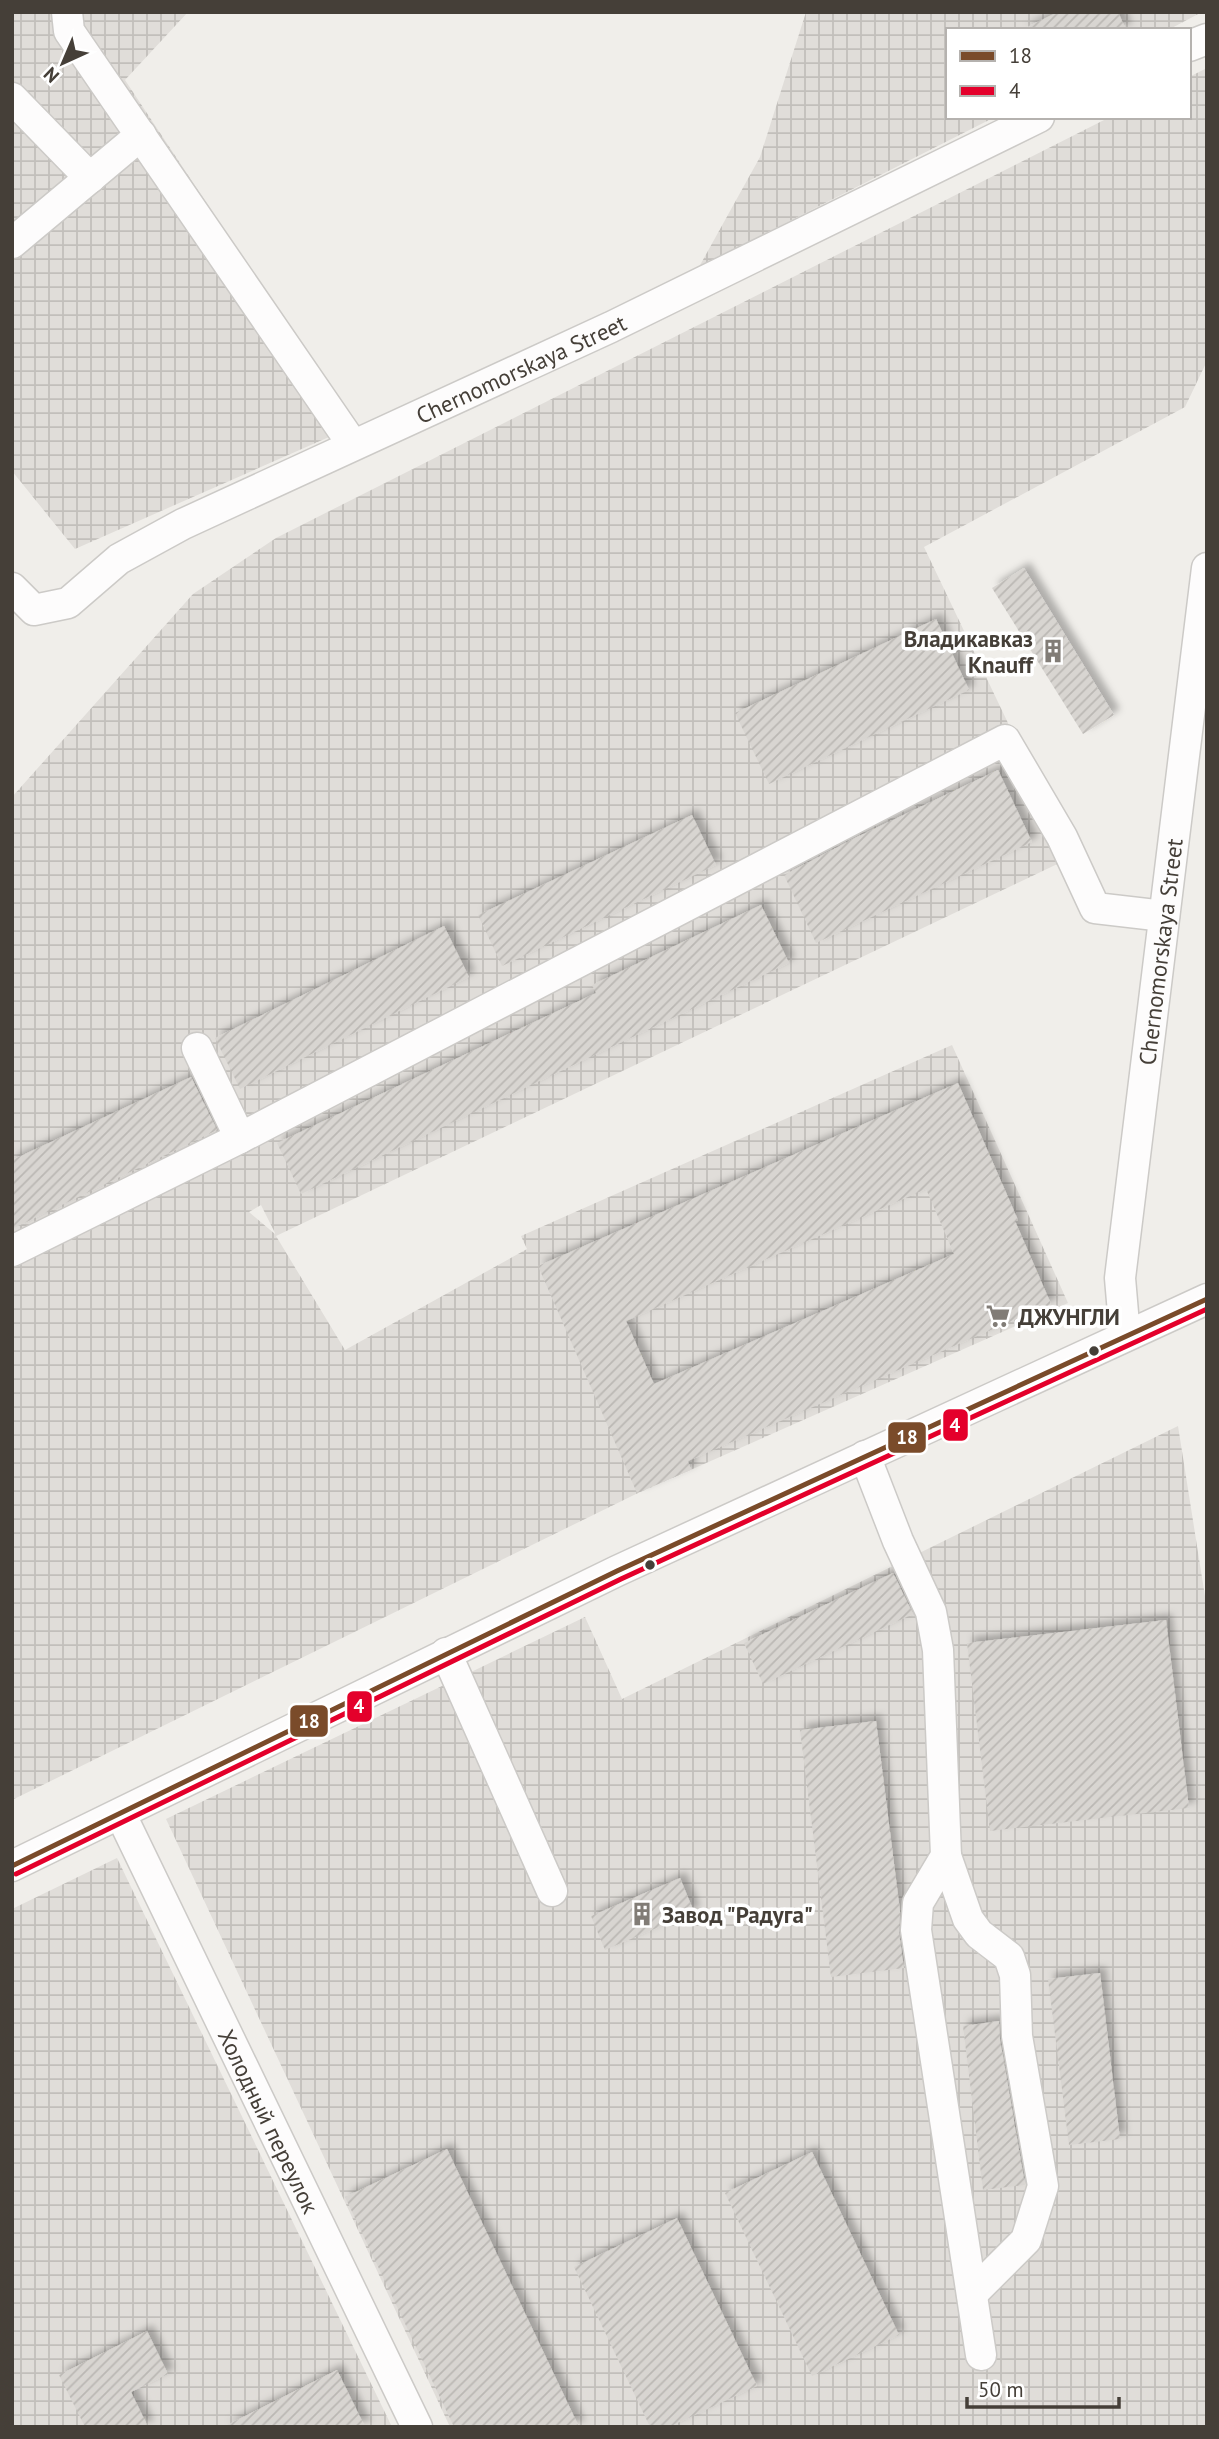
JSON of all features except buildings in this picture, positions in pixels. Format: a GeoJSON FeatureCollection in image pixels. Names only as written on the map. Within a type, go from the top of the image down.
{"type":"FeatureCollection","features":[{"type":"Feature","properties":{"kind":"street"},"geometry":{"type":"LineString","coordinates":[[67,12],[69,31],[353,445]]}},
{"type":"Feature","properties":{"kind":"street"},"geometry":{"type":"LineString","coordinates":[[12,98],[90,178]]}},
{"type":"Feature","properties":{"kind":"street","name":"Chernomorskaya Street"},"geometry":{"type":"LineString","coordinates":[[12,588],[34,610],[68,603],[120,559],[183,524],[611,327],[1035,119]]}},
{"type":"Feature","properties":{"kind":"street"},"geometry":{"type":"LineString","coordinates":[[12,243],[141,135]]}},
{"type":"Feature","properties":{"kind":"street","name":"Chernomorskaya Street"},"geometry":{"type":"LineString","coordinates":[[1125,1336],[1120,1278],[1207,568]]}},
{"type":"Feature","properties":{"kind":"street"},"geometry":{"type":"LineString","coordinates":[[12,1251],[240,1138],[1005,740],[1062,837],[1095,908],[1164,916]]}},
{"type":"Feature","properties":{"kind":"street"},"geometry":{"type":"LineString","coordinates":[[197,1048],[240,1138]]}},
{"type":"Feature","properties":{"kind":"street"},"geometry":{"type":"LineString","coordinates":[[12,1866],[121,1815],[446,1653],[1207,1299]]}},
{"type":"Feature","properties":{"kind":"street"},"geometry":{"type":"LineString","coordinates":[[865,1456],[898,1541],[931,1612],[938,1650],[946,1856],[968,1919],[979,1934],[1009,1957],[1015,1975],[1017,2036],[1043,2186],[1026,2241],[972,2294]]}},
{"type":"Feature","properties":{"kind":"street"},"geometry":{"type":"LineString","coordinates":[[446,1653],[552,1891]]}},
{"type":"Feature","properties":{"kind":"street","name":"Холодный переулок"},"geometry":{"type":"LineString","coordinates":[[121,1815],[417,2427]]}},
{"type":"Feature","properties":{"kind":"street"},"geometry":{"type":"LineString","coordinates":[[946,1856],[918,1903],[916,1930],[981,2355]]}},
{"type":"Feature","properties":{"kind":"shaded area"},"geometry":{"type":"Polygon","coordinates":[[[12,12],[188,12],[125,80],[354,426],[75,549],[12,471],[12,12]]]}},
{"type":"Feature","properties":{"kind":"shaded area"},"geometry":{"type":"Polygon","coordinates":[[[806,12],[1202,12],[1172,28],[946,28],[946,119],[991,119],[699,267],[760,157],[806,12]]]}},
{"type":"Feature","properties":{"kind":"shaded area"},"geometry":{"type":"Polygon","coordinates":[[[1207,68],[1207,361],[1185,407],[924,547],[1072,857],[276,1236],[345,1350],[527,1249],[521,1236],[952,1045],[1068,1303],[636,1494],[12,1800],[12,797],[193,594],[276,538],[1106,119],[1191,119],[1191,76],[1207,68]],[[261,1205],[249,1212],[275,1234],[261,1205]]]}},
{"type":"Feature","properties":{"kind":"shaded area"},"geometry":{"type":"Polygon","coordinates":[[[1178,1426],[1207,1609],[1207,2427],[450,2427],[166,1819],[585,1617],[622,1699],[1178,1426]]]}},
{"type":"Feature","properties":{"kind":"shaded area"},"geometry":{"type":"Polygon","coordinates":[[[117,1858],[392,2427],[12,2427],[12,1909],[117,1858]]]}},
{"type":"Feature","properties":{"kind":"transit line","name":"18"},"geometry":{"type":"LineString","coordinates":[[12,1866],[617,1571],[1207,1299]]}},
{"type":"Feature","properties":{"kind":"transit line","name":"4"},"geometry":{"type":"LineString","coordinates":[[16,1874],[621,1579],[1207,1309]]}},
{"type":"Feature","properties":{"kind":"place","name":"Владикавказ Knauff"},"geometry":{"type":"Point","coordinates":[1053,651]}},
{"type":"Feature","properties":{"kind":"place","name":"ДЖУНГЛИ"},"geometry":{"type":"Point","coordinates":[998,1316]}},
{"type":"Feature","properties":{"kind":"place","name":"Завод \"Радуга\""},"geometry":{"type":"Point","coordinates":[642,1914]}}]}
